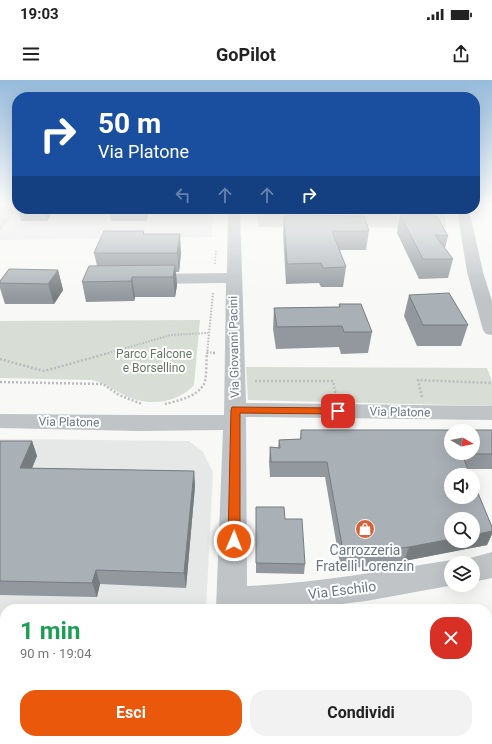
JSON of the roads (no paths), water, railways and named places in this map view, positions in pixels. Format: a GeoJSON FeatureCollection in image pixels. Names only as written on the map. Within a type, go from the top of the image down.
{"type":"FeatureCollection","features":[{"type":"Feature","properties":{"kind":"street","name":"Via Giovanni Pacini"},"geometry":{"type":"LineString","coordinates":[[230,236],[224,278],[234,381],[235,416],[232,604]]}},
{"type":"Feature","properties":{"kind":"street"},"geometry":{"type":"LineString","coordinates":[[468,236],[475,272],[492,330]]}},
{"type":"Feature","properties":{"kind":"street"},"geometry":{"type":"LineString","coordinates":[[475,272],[492,273]]}},
{"type":"Feature","properties":{"kind":"street"},"geometry":{"type":"LineString","coordinates":[[131,279],[224,278]]}},
{"type":"Feature","properties":{"kind":"street","name":"Via Platone"},"geometry":{"type":"LineString","coordinates":[[0,422],[139,423],[235,416],[492,413]]}},
{"type":"Feature","properties":{"kind":"street"},"geometry":{"type":"LineString","coordinates":[[480,568],[492,565]]}},
{"type":"Feature","properties":{"kind":"street","name":"Via Eschilo"},"geometry":{"type":"LineString","coordinates":[[238,604],[380,585],[444,574]]}},
{"type":"Feature","properties":{"kind":"place","name":"Carrozzeria Fratelli Lorenzin"},"geometry":{"type":"Point","coordinates":[365,529]}},
{"type":"Feature","properties":{"kind":"park label","name":"Parco Falcone e Borsellino"},"geometry":{"type":"Point","coordinates":[154,361]}}]}
